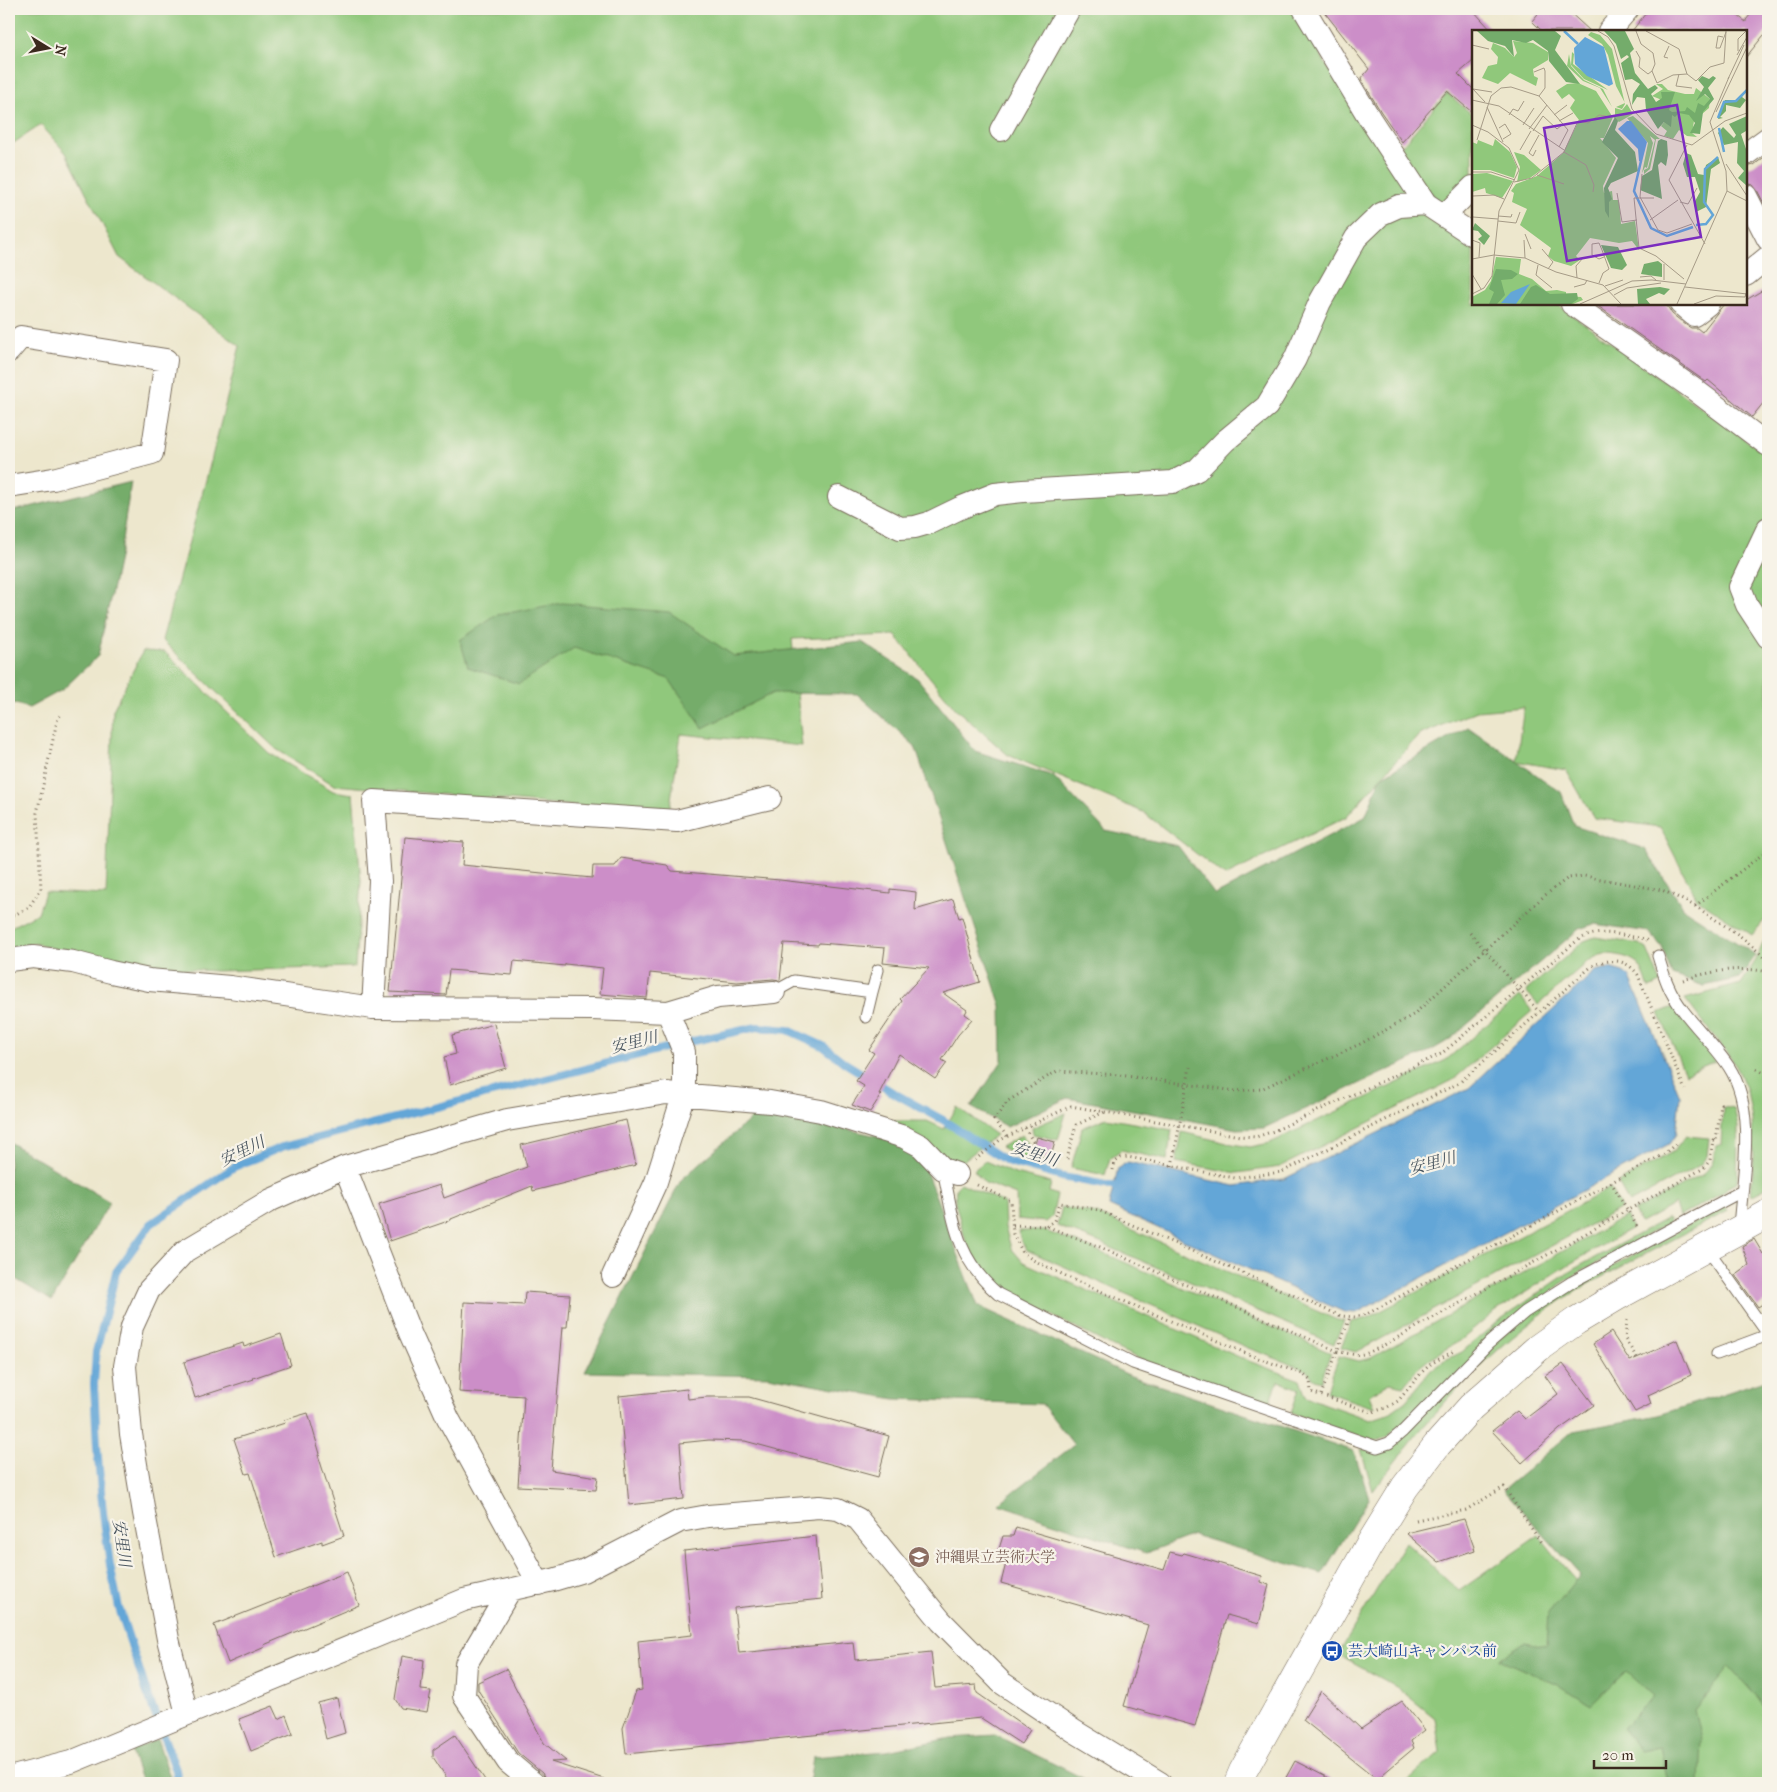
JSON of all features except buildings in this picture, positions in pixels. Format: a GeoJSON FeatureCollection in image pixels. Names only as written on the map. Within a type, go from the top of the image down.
{"type":"FeatureCollection","features":[{"type":"Feature","properties":{"kind":"street"},"geometry":{"type":"LineString","coordinates":[[1001,130],[1069,9]]}},
{"type":"Feature","properties":{"kind":"street"},"geometry":{"type":"LineString","coordinates":[[1304,9],[1370,118],[1426,204],[1472,233]]}},
{"type":"Feature","properties":{"kind":"street"},"geometry":{"type":"LineString","coordinates":[[1610,30],[1628,9]]}},
{"type":"Feature","properties":{"kind":"street"},"geometry":{"type":"LineString","coordinates":[[1747,153],[1768,138]]}},
{"type":"Feature","properties":{"kind":"street"},"geometry":{"type":"LineString","coordinates":[[1445,215],[1472,188]]}},
{"type":"Feature","properties":{"kind":"street"},"geometry":{"type":"LineString","coordinates":[[1747,198],[1768,240]]}},
{"type":"Feature","properties":{"kind":"street"},"geometry":{"type":"LineString","coordinates":[[839,497],[900,528],[915,528],[996,494],[1173,482],[1197,470],[1225,442],[1267,406],[1295,359],[1320,302],[1356,238],[1381,214],[1399,206],[1426,204]]}},
{"type":"Feature","properties":{"kind":"street"},"geometry":{"type":"LineString","coordinates":[[1747,274],[1768,257]]}},
{"type":"Feature","properties":{"kind":"street"},"geometry":{"type":"LineString","coordinates":[[1573,305],[1696,390],[1768,445]]}},
{"type":"Feature","properties":{"kind":"street"},"geometry":{"type":"LineString","coordinates":[[1682,305],[1694,315],[1707,305]]}},
{"type":"Feature","properties":{"kind":"street"},"geometry":{"type":"LineString","coordinates":[[9,351],[21,337],[166,360],[152,453],[53,479],[9,486]]}},
{"type":"Feature","properties":{"kind":"street"},"geometry":{"type":"LineString","coordinates":[[1768,528],[1740,588],[1747,605],[1768,637]]}},
{"type":"Feature","properties":{"kind":"street"},"geometry":{"type":"LineString","coordinates":[[373,1008],[380,881],[374,800],[676,821],[770,798]]}},
{"type":"Feature","properties":{"kind":"street"},"geometry":{"type":"LineString","coordinates":[[9,960],[33,957],[57,960],[150,980],[230,987],[373,1008],[592,1009],[672,1020],[718,997],[774,992]]}},
{"type":"Feature","properties":{"kind":"street"},"geometry":{"type":"LineString","coordinates":[[613,1276],[656,1182],[684,1093],[684,1052],[672,1020]]}},
{"type":"Feature","properties":{"kind":"street"},"geometry":{"type":"LineString","coordinates":[[181,1716],[131,1434],[125,1366],[132,1327],[149,1290],[185,1251],[271,1200],[345,1167],[507,1120],[666,1093],[684,1093],[770,1102],[821,1111],[904,1137],[958,1168]]}},
{"type":"Feature","properties":{"kind":"street"},"geometry":{"type":"LineString","coordinates":[[345,1167],[410,1333],[448,1418],[539,1584]]}},
{"type":"Feature","properties":{"kind":"street"},"geometry":{"type":"LineString","coordinates":[[1238,1783],[1368,1547],[1405,1487],[1437,1445],[1471,1407],[1538,1348],[1616,1296],[1768,1214]]}},
{"type":"Feature","properties":{"kind":"street"},"geometry":{"type":"LineString","coordinates":[[9,1778],[71,1762],[464,1600],[539,1584],[583,1571],[680,1521],[708,1516],[819,1507],[838,1509],[858,1519],[941,1621],[1002,1683],[1074,1731],[1160,1783]]}},
{"type":"Feature","properties":{"kind":"street"},"geometry":{"type":"LineString","coordinates":[[510,1590],[466,1664],[464,1696],[508,1762],[533,1783]]}},
{"type":"Feature","properties":{"kind":"lane"},"geometry":{"type":"LineString","coordinates":[[1658,956],[1668,986],[1678,1002],[1730,1068],[1737,1085],[1743,1107],[1746,1146],[1739,1230]]}},
{"type":"Feature","properties":{"kind":"lane"},"geometry":{"type":"LineString","coordinates":[[866,1017],[878,970]]}},
{"type":"Feature","properties":{"kind":"lane"},"geometry":{"type":"LineString","coordinates":[[774,992],[794,981],[872,992]]}},
{"type":"Feature","properties":{"kind":"lane"},"geometry":{"type":"LineString","coordinates":[[958,1168],[959,1241],[970,1264],[998,1294],[1133,1363],[1377,1447],[1389,1443],[1403,1431],[1489,1343],[1525,1312],[1572,1282],[1742,1191]]}},
{"type":"Feature","properties":{"kind":"lane"},"geometry":{"type":"LineString","coordinates":[[1706,1248],[1768,1335],[1717,1354]]}},
{"type":"Feature","properties":{"kind":"path"},"geometry":{"type":"LineString","coordinates":[[9,918],[29,907],[41,889],[37,813],[57,721],[62,712]]}},
{"type":"Feature","properties":{"kind":"path"},"geometry":{"type":"LineString","coordinates":[[1695,906],[1768,850]]}},
{"type":"Feature","properties":{"kind":"path"},"geometry":{"type":"LineString","coordinates":[[1007,1136],[994,1120],[1008,1101],[1057,1070],[1119,1076],[1236,1092],[1261,1089],[1360,1044],[1400,1024],[1413,1015],[1544,896],[1568,878],[1584,876],[1662,890],[1695,906],[1739,935],[1768,960]]}},
{"type":"Feature","properties":{"kind":"path"},"geometry":{"type":"LineString","coordinates":[[1460,1348],[1432,1363],[1398,1401],[1386,1408],[1371,1412],[1311,1392],[1310,1380],[1303,1374],[1255,1357],[1072,1279],[1033,1260],[1023,1253],[1013,1234],[1011,1201],[958,1168],[1007,1136],[1071,1106],[1240,1136],[1256,1137],[1274,1131],[1441,1054],[1578,940],[1588,934],[1599,932],[1646,939],[1658,956]]}},
{"type":"Feature","properties":{"kind":"path"},"geometry":{"type":"LineString","coordinates":[[1470,933],[1539,1012]]}},
{"type":"Feature","properties":{"kind":"path"},"geometry":{"type":"LineString","coordinates":[[1113,1170],[1115,1162],[1121,1158],[1128,1157],[1236,1178],[1282,1172],[1459,1083],[1592,966],[1609,960],[1625,962],[1638,975],[1685,1090]]}},
{"type":"Feature","properties":{"kind":"path"},"geometry":{"type":"LineString","coordinates":[[1682,980],[1707,972],[1753,969],[1768,972]]}},
{"type":"Feature","properties":{"kind":"path"},"geometry":{"type":"LineString","coordinates":[[1172,1166],[1190,1067]]}},
{"type":"Feature","properties":{"kind":"path"},"geometry":{"type":"LineString","coordinates":[[1757,1069],[1764,1073],[1768,1072]]}},
{"type":"Feature","properties":{"kind":"path"},"geometry":{"type":"LineString","coordinates":[[1013,1225],[1046,1226],[1124,1257],[1337,1351],[1358,1356],[1371,1352],[1704,1168],[1710,1160],[1713,1140],[1716,1141],[1721,1104],[1743,1107]]}},
{"type":"Feature","properties":{"kind":"path"},"geometry":{"type":"LineString","coordinates":[[1067,1159],[1076,1125],[1105,1112]]}},
{"type":"Feature","properties":{"kind":"path"},"geometry":{"type":"LineString","coordinates":[[1025,1128],[1035,1145]]}},
{"type":"Feature","properties":{"kind":"path"},"geometry":{"type":"LineString","coordinates":[[1046,1226],[1054,1221],[1060,1203],[1098,1210],[1341,1316],[1350,1317],[1367,1314],[1664,1154],[1677,1143]]}},
{"type":"Feature","properties":{"kind":"path"},"geometry":{"type":"LineString","coordinates":[[1611,1182],[1638,1229]]}},
{"type":"Feature","properties":{"kind":"path"},"geometry":{"type":"LineString","coordinates":[[1630,1233],[1645,1224]]}},
{"type":"Feature","properties":{"kind":"path"},"geometry":{"type":"LineString","coordinates":[[1628,1314],[1625,1339],[1637,1358]]}},
{"type":"Feature","properties":{"kind":"path"},"geometry":{"type":"LineString","coordinates":[[1321,1395],[1350,1317]]}},
{"type":"Feature","properties":{"kind":"path"},"geometry":{"type":"LineString","coordinates":[[1408,1521],[1466,1510],[1504,1487],[1542,1544]]}},
{"type":"Feature","properties":{"kind":"green space"},"geometry":{"type":"Polygon","coordinates":[[[9,9],[1294,9],[1328,68],[1472,242],[1472,305],[1558,305],[1768,456],[1768,916],[1752,935],[1697,899],[1660,827],[1594,818],[1566,770],[1516,761],[1524,707],[1477,711],[1419,735],[1346,817],[1225,876],[1143,812],[1008,755],[956,709],[895,635],[792,639],[802,746],[681,734],[669,812],[623,810],[334,785],[276,749],[162,640],[209,469],[240,346],[119,257],[66,153],[41,125],[9,146],[9,9]]]}},
{"type":"Feature","properties":{"kind":"green space"},"geometry":{"type":"Polygon","coordinates":[[[1447,93],[1472,114],[1472,177],[1449,204],[1435,200],[1398,150],[1447,93]]]}},
{"type":"Feature","properties":{"kind":"green space"},"geometry":{"type":"Polygon","coordinates":[[[131,482],[120,553],[98,656],[62,690],[29,708],[9,702],[9,512],[131,482]]]}},
{"type":"Feature","properties":{"kind":"green space"},"geometry":{"type":"Polygon","coordinates":[[[562,603],[669,612],[734,656],[862,642],[918,679],[975,751],[1053,776],[1106,831],[1178,846],[1215,895],[1365,817],[1381,777],[1468,727],[1561,792],[1574,826],[1645,849],[1684,909],[1756,955],[1740,978],[1704,986],[1672,975],[1662,947],[1649,932],[1594,924],[1579,929],[1449,1040],[1432,1050],[1264,1128],[1237,1129],[1067,1098],[1007,1127],[971,1107],[1002,1061],[1001,1006],[915,746],[857,694],[773,693],[703,728],[669,679],[574,648],[519,684],[468,667],[460,640],[497,615],[562,603]]]}},
{"type":"Feature","properties":{"kind":"green space"},"geometry":{"type":"Polygon","coordinates":[[[143,651],[165,652],[269,753],[333,791],[353,794],[361,881],[355,967],[215,971],[121,965],[33,943],[9,950],[9,928],[38,913],[45,892],[106,895],[113,710],[143,651]]]}},
{"type":"Feature","properties":{"kind":"green space"},"geometry":{"type":"Polygon","coordinates":[[[1768,931],[1768,1187],[1751,1196],[1754,1156],[1752,1120],[1747,1090],[1736,1065],[1685,999],[1741,984],[1756,960],[1768,931]]]}},
{"type":"Feature","properties":{"kind":"green space"},"geometry":{"type":"Polygon","coordinates":[[[1595,937],[1639,944],[1647,949],[1661,983],[1649,988],[1637,963],[1618,955],[1604,954],[1588,961],[1538,1005],[1526,991],[1584,941],[1595,937]]]}},
{"type":"Feature","properties":{"kind":"green space"},"geometry":{"type":"Polygon","coordinates":[[[1520,996],[1532,1011],[1453,1080],[1280,1167],[1237,1173],[1176,1162],[1182,1132],[1250,1147],[1270,1143],[1446,1060],[1520,996]]]}},
{"type":"Feature","properties":{"kind":"green space"},"geometry":{"type":"Polygon","coordinates":[[[1673,1007],[1715,1061],[1685,1074],[1659,1013],[1673,1007]]]}},
{"type":"Feature","properties":{"kind":"green space"},"geometry":{"type":"Polygon","coordinates":[[[957,1107],[996,1135],[958,1165],[886,1121],[927,1121],[944,1129],[957,1107]]]}},
{"type":"Feature","properties":{"kind":"green space"},"geometry":{"type":"Polygon","coordinates":[[[1723,1107],[1734,1109],[1738,1127],[1737,1183],[1679,1217],[1675,1204],[1640,1223],[1634,1211],[1702,1175],[1709,1168],[1714,1158],[1716,1145],[1721,1145],[1723,1107]]]}},
{"type":"Feature","properties":{"kind":"green space"},"geometry":{"type":"Polygon","coordinates":[[[1066,1113],[1058,1140],[1033,1134],[1032,1128],[1066,1113]]]}},
{"type":"Feature","properties":{"kind":"green space"},"geometry":{"type":"Polygon","coordinates":[[[753,1117],[811,1121],[904,1142],[926,1171],[978,1306],[1131,1376],[1354,1451],[1369,1498],[1322,1574],[1193,1535],[1146,1553],[998,1504],[1074,1445],[1042,1404],[895,1399],[768,1376],[585,1372],[681,1180],[753,1117]]]}},
{"type":"Feature","properties":{"kind":"green space"},"geometry":{"type":"Polygon","coordinates":[[[1106,1118],[1172,1130],[1167,1160],[1121,1150],[1110,1158],[1105,1175],[1071,1168],[1082,1128],[1106,1118]]]}},
{"type":"Feature","properties":{"kind":"green space"},"geometry":{"type":"Polygon","coordinates":[[[1022,1135],[1032,1149],[1030,1157],[1050,1162],[1049,1166],[1018,1156],[1001,1147],[1022,1135]]]}},
{"type":"Feature","properties":{"kind":"green space"},"geometry":{"type":"Polygon","coordinates":[[[1686,1136],[1709,1138],[1707,1156],[1700,1165],[1629,1203],[1618,1183],[1674,1151],[1686,1136]]]}},
{"type":"Feature","properties":{"kind":"green space"},"geometry":{"type":"Polygon","coordinates":[[[9,1142],[110,1202],[52,1301],[9,1275],[9,1142]]]}},
{"type":"Feature","properties":{"kind":"green space"},"geometry":{"type":"Polygon","coordinates":[[[985,1161],[1015,1174],[1051,1183],[1049,1192],[1057,1195],[1052,1217],[1046,1222],[1017,1219],[1016,1195],[985,1183],[974,1170],[985,1161]]]}},
{"type":"Feature","properties":{"kind":"green space"},"geometry":{"type":"Polygon","coordinates":[[[961,1183],[1004,1203],[1005,1227],[1011,1248],[1023,1262],[1246,1360],[1300,1380],[1306,1397],[1370,1420],[1388,1414],[1406,1401],[1431,1370],[1443,1361],[1462,1352],[1498,1321],[1574,1269],[1668,1218],[1670,1222],[1563,1282],[1388,1436],[1379,1440],[1368,1440],[1291,1413],[1299,1389],[1278,1381],[1270,1403],[1144,1361],[1006,1292],[986,1276],[976,1264],[967,1246],[955,1202],[956,1188],[961,1183]]]}},
{"type":"Feature","properties":{"kind":"green space"},"geometry":{"type":"Polygon","coordinates":[[[1610,1188],[1621,1208],[1356,1352],[1341,1348],[1351,1322],[1368,1318],[1610,1188]]]}},
{"type":"Feature","properties":{"kind":"green space"},"geometry":{"type":"Polygon","coordinates":[[[1725,1206],[1728,1211],[1582,1288],[1525,1327],[1477,1369],[1433,1415],[1373,1491],[1361,1449],[1376,1451],[1487,1349],[1538,1308],[1571,1288],[1725,1206]]]}},
{"type":"Feature","properties":{"kind":"green space"},"geometry":{"type":"Polygon","coordinates":[[[1062,1207],[1097,1214],[1337,1320],[1344,1321],[1334,1344],[1057,1226],[1062,1207]]]}},
{"type":"Feature","properties":{"kind":"green space"},"geometry":{"type":"Polygon","coordinates":[[[1626,1216],[1632,1228],[1568,1265],[1492,1314],[1460,1341],[1433,1356],[1417,1369],[1404,1386],[1390,1383],[1369,1395],[1374,1408],[1326,1392],[1339,1356],[1359,1361],[1371,1358],[1626,1216]]]}},
{"type":"Feature","properties":{"kind":"green space"},"geometry":{"type":"Polygon","coordinates":[[[1019,1231],[1045,1231],[1078,1243],[1331,1353],[1321,1381],[1314,1379],[1306,1370],[1248,1348],[1027,1250],[1021,1241],[1019,1231]]]}},
{"type":"Feature","properties":{"kind":"green space"},"geometry":{"type":"Polygon","coordinates":[[[1768,1379],[1768,1710],[1730,1667],[1695,1710],[1702,1740],[1700,1783],[1668,1783],[1660,1747],[1640,1750],[1622,1728],[1654,1696],[1626,1671],[1591,1705],[1558,1685],[1499,1659],[1525,1642],[1546,1646],[1548,1613],[1580,1575],[1503,1490],[1573,1431],[1659,1415],[1768,1379]]]}},
{"type":"Feature","properties":{"kind":"green space"},"geometry":{"type":"Polygon","coordinates":[[[1539,1535],[1568,1572],[1632,1644],[1768,1612],[1768,1783],[1405,1783],[1440,1752],[1435,1718],[1398,1688],[1338,1655],[1405,1542],[1459,1591],[1539,1535]]]}},
{"type":"Feature","properties":{"kind":"green space"},"geometry":{"type":"Polygon","coordinates":[[[995,1735],[1093,1783],[809,1783],[813,1757],[887,1751],[950,1738],[995,1735]]]}},
{"type":"Feature","properties":{"kind":"green space"},"geometry":{"type":"Polygon","coordinates":[[[157,1739],[172,1783],[142,1783],[131,1751],[157,1739]]]}},
{"type":"Feature","properties":{"kind":"water"},"geometry":{"type":"Polygon","coordinates":[[[1609,968],[1623,972],[1630,977],[1680,1096],[1676,1134],[1669,1144],[1356,1313],[1344,1312],[1109,1206],[1118,1168],[1128,1162],[1235,1186],[1284,1179],[1469,1088],[1595,971],[1609,968]]]}},
{"type":"Feature","properties":{"kind":"waterway","name":"安里川"},"geometry":{"type":"LineString","coordinates":[[178,1783],[176,1770],[146,1690],[119,1608],[110,1565],[97,1446],[94,1384],[96,1352],[116,1272],[151,1224],[234,1167],[282,1147],[693,1041],[757,1027],[788,1030],[823,1046],[845,1063],[943,1120],[1006,1161],[1062,1177],[1122,1188]]}},
{"type":"Feature","properties":{"kind":"place","name":"沖縄県立芸術大学"},"geometry":{"type":"Point","coordinates":[919,1557]}},
{"type":"Feature","properties":{"kind":"place","name":"芸大崎山キャンパス前"},"geometry":{"type":"Point","coordinates":[1332,1651]}}]}
